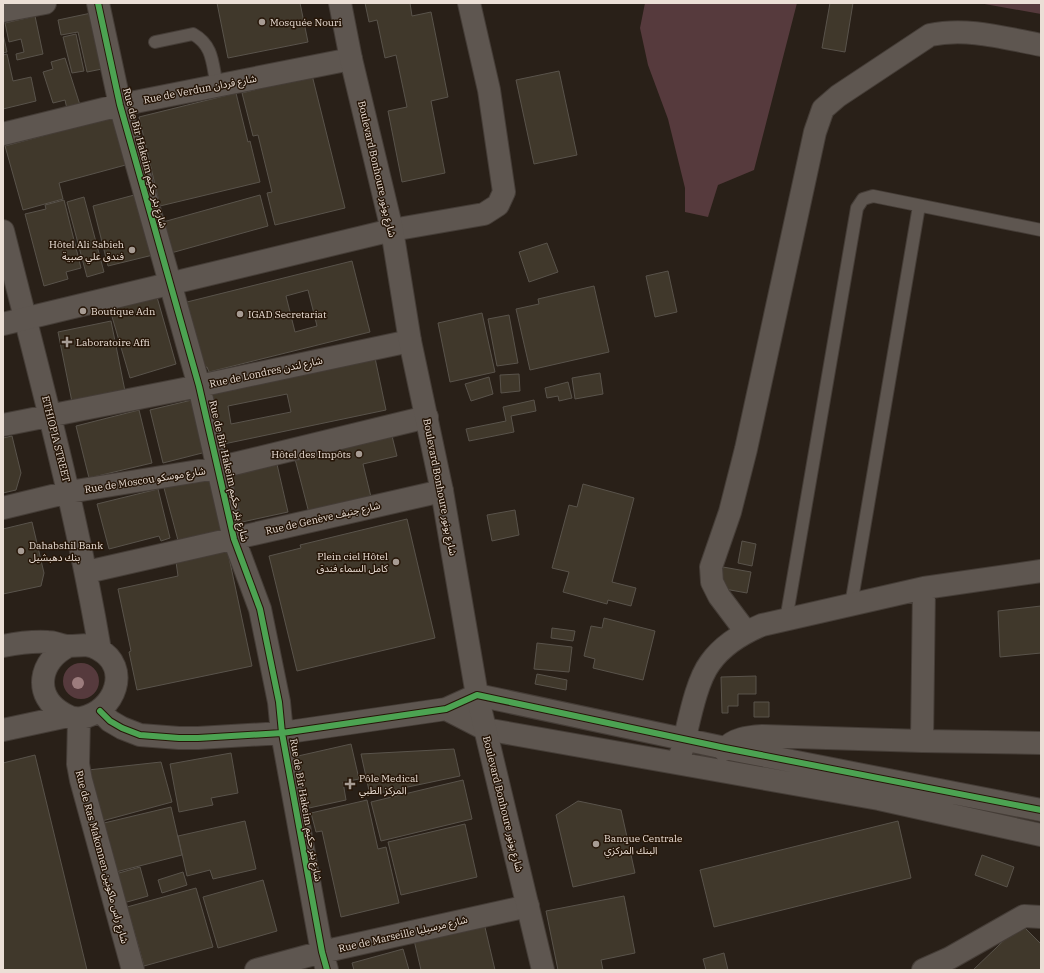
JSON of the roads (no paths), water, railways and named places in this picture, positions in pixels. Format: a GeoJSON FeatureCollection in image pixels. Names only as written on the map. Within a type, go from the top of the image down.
{"type":"FeatureCollection","features":[{"type":"Feature","properties":{"kind":"street"},"geometry":{"type":"LineString","coordinates":[[3,12],[45,3]]}},
{"type":"Feature","properties":{"kind":"street","name":"Rue de Bir Hakeim شارع بئر حكيم"},"geometry":{"type":"LineString","coordinates":[[98,3],[120,105],[199,386],[234,539],[260,609],[279,702],[282,733],[324,961]]}},
{"type":"Feature","properties":{"kind":"street","name":"Boulevard Bonhoure شارع بونور"},"geometry":{"type":"LineString","coordinates":[[340,3],[350,59],[392,230],[410,341],[442,491],[484,729],[543,970]]}},
{"type":"Feature","properties":{"kind":"street"},"geometry":{"type":"LineString","coordinates":[[3,324],[170,285],[392,230],[484,214],[498,205],[504,192],[489,90],[469,3]]}},
{"type":"Feature","properties":{"kind":"street"},"geometry":{"type":"LineString","coordinates":[[746,632],[719,596],[712,582],[711,567],[730,512],[746,449],[815,132],[823,110],[838,96],[930,35],[947,32],[973,33],[1041,45]]}},
{"type":"Feature","properties":{"kind":"street","name":"Rue de Verdun شارع فردان"},"geometry":{"type":"LineString","coordinates":[[3,134],[120,105],[350,59]]}},
{"type":"Feature","properties":{"kind":"street","name":"ETHIOPIA STREET"},"geometry":{"type":"LineString","coordinates":[[3,231],[51,415],[69,492],[87,572],[100,650]]}},
{"type":"Feature","properties":{"kind":"street","name":"Rue de Londres شارع لندن"},"geometry":{"type":"LineString","coordinates":[[3,425],[199,386],[410,341]]}},
{"type":"Feature","properties":{"kind":"street","name":"Rue de Moscou شارع موسكو"},"geometry":{"type":"LineString","coordinates":[[3,508],[69,492],[217,468],[427,417]]}},
{"type":"Feature","properties":{"kind":"street","name":"Rue de Genève شارع جنيف"},"geometry":{"type":"LineString","coordinates":[[87,572],[442,491]]}},
{"type":"Feature","properties":{"kind":"street"},"geometry":{"type":"LineString","coordinates":[[678,763],[700,683],[710,662],[733,640],[746,632],[786,620],[924,588],[1041,571]]}},
{"type":"Feature","properties":{"kind":"street"},"geometry":{"type":"LineString","coordinates":[[922,741],[924,588]]}},
{"type":"Feature","properties":{"kind":"street"},"geometry":{"type":"LineString","coordinates":[[3,646],[29,642],[50,642],[69,646],[85,645],[100,650],[108,657],[114,666],[116,677],[116,689],[111,700],[100,711],[92,716],[73,717],[3,730]]}},
{"type":"Feature","properties":{"kind":"street"},"geometry":{"type":"LineString","coordinates":[[69,646],[59,651],[50,659],[45,668],[43,680],[44,691],[49,701],[57,710],[73,717]]}},
{"type":"Feature","properties":{"kind":"street"},"geometry":{"type":"LineString","coordinates":[[100,711],[110,721],[122,728],[140,735],[179,738],[282,733],[446,709],[477,695],[725,748],[1041,810]]}},
{"type":"Feature","properties":{"kind":"street"},"geometry":{"type":"LineString","coordinates":[[446,709],[484,729],[879,799],[1041,835]]}},
{"type":"Feature","properties":{"kind":"street","name":"Rue de Ras Makonnen شارع راس ماكونين"},"geometry":{"type":"LineString","coordinates":[[73,717],[81,780],[132,970]]}},
{"type":"Feature","properties":{"kind":"street"},"geometry":{"type":"LineString","coordinates":[[713,769],[725,748],[742,738],[763,736],[1041,743]]}},
{"type":"Feature","properties":{"kind":"street","name":"Rue de Marseille شارع مرسيليا"},"geometry":{"type":"LineString","coordinates":[[256,970],[324,961],[528,906]]}},
{"type":"Feature","properties":{"kind":"street"},"geometry":{"type":"LineString","coordinates":[[923,970],[950,958],[1024,916],[1041,916]]}},
{"type":"Feature","properties":{"kind":"lane"},"geometry":{"type":"LineString","coordinates":[[155,42],[193,34],[201,39],[209,47],[217,86]]}},
{"type":"Feature","properties":{"kind":"lane"},"geometry":{"type":"LineString","coordinates":[[786,620],[856,208],[863,199],[873,196],[1041,230]]}},
{"type":"Feature","properties":{"kind":"lane"},"geometry":{"type":"LineString","coordinates":[[851,605],[919,206]]}},
{"type":"Feature","properties":{"kind":"place","name":"Mosquée Nouri"},"geometry":{"type":"Point","coordinates":[262,22]}},
{"type":"Feature","properties":{"kind":"place","name":"Hôtel Ali Sabieh فندق علي صبية"},"geometry":{"type":"Point","coordinates":[132,250]}},
{"type":"Feature","properties":{"kind":"place","name":"Boutique Adn"},"geometry":{"type":"Point","coordinates":[83,311]}},
{"type":"Feature","properties":{"kind":"place","name":"IGAD Secretariat"},"geometry":{"type":"Point","coordinates":[240,314]}},
{"type":"Feature","properties":{"kind":"place","name":"Laboratoire Affi"},"geometry":{"type":"Point","coordinates":[67,342]}},
{"type":"Feature","properties":{"kind":"place","name":"Hôtel des Impôts"},"geometry":{"type":"Point","coordinates":[359,454]}},
{"type":"Feature","properties":{"kind":"place","name":"Dahabshil Bank بنك دهبشيل"},"geometry":{"type":"Point","coordinates":[21,551]}},
{"type":"Feature","properties":{"kind":"place","name":"Plein ciel Hôtel كامل السماء فندق"},"geometry":{"type":"Point","coordinates":[396,562]}},
{"type":"Feature","properties":{"kind":"place","name":"Pôle Medical المركز الطبي"},"geometry":{"type":"Point","coordinates":[350,784]}},
{"type":"Feature","properties":{"kind":"place","name":"Banque Centrale البنك المركزي"},"geometry":{"type":"Point","coordinates":[596,844]}}]}
